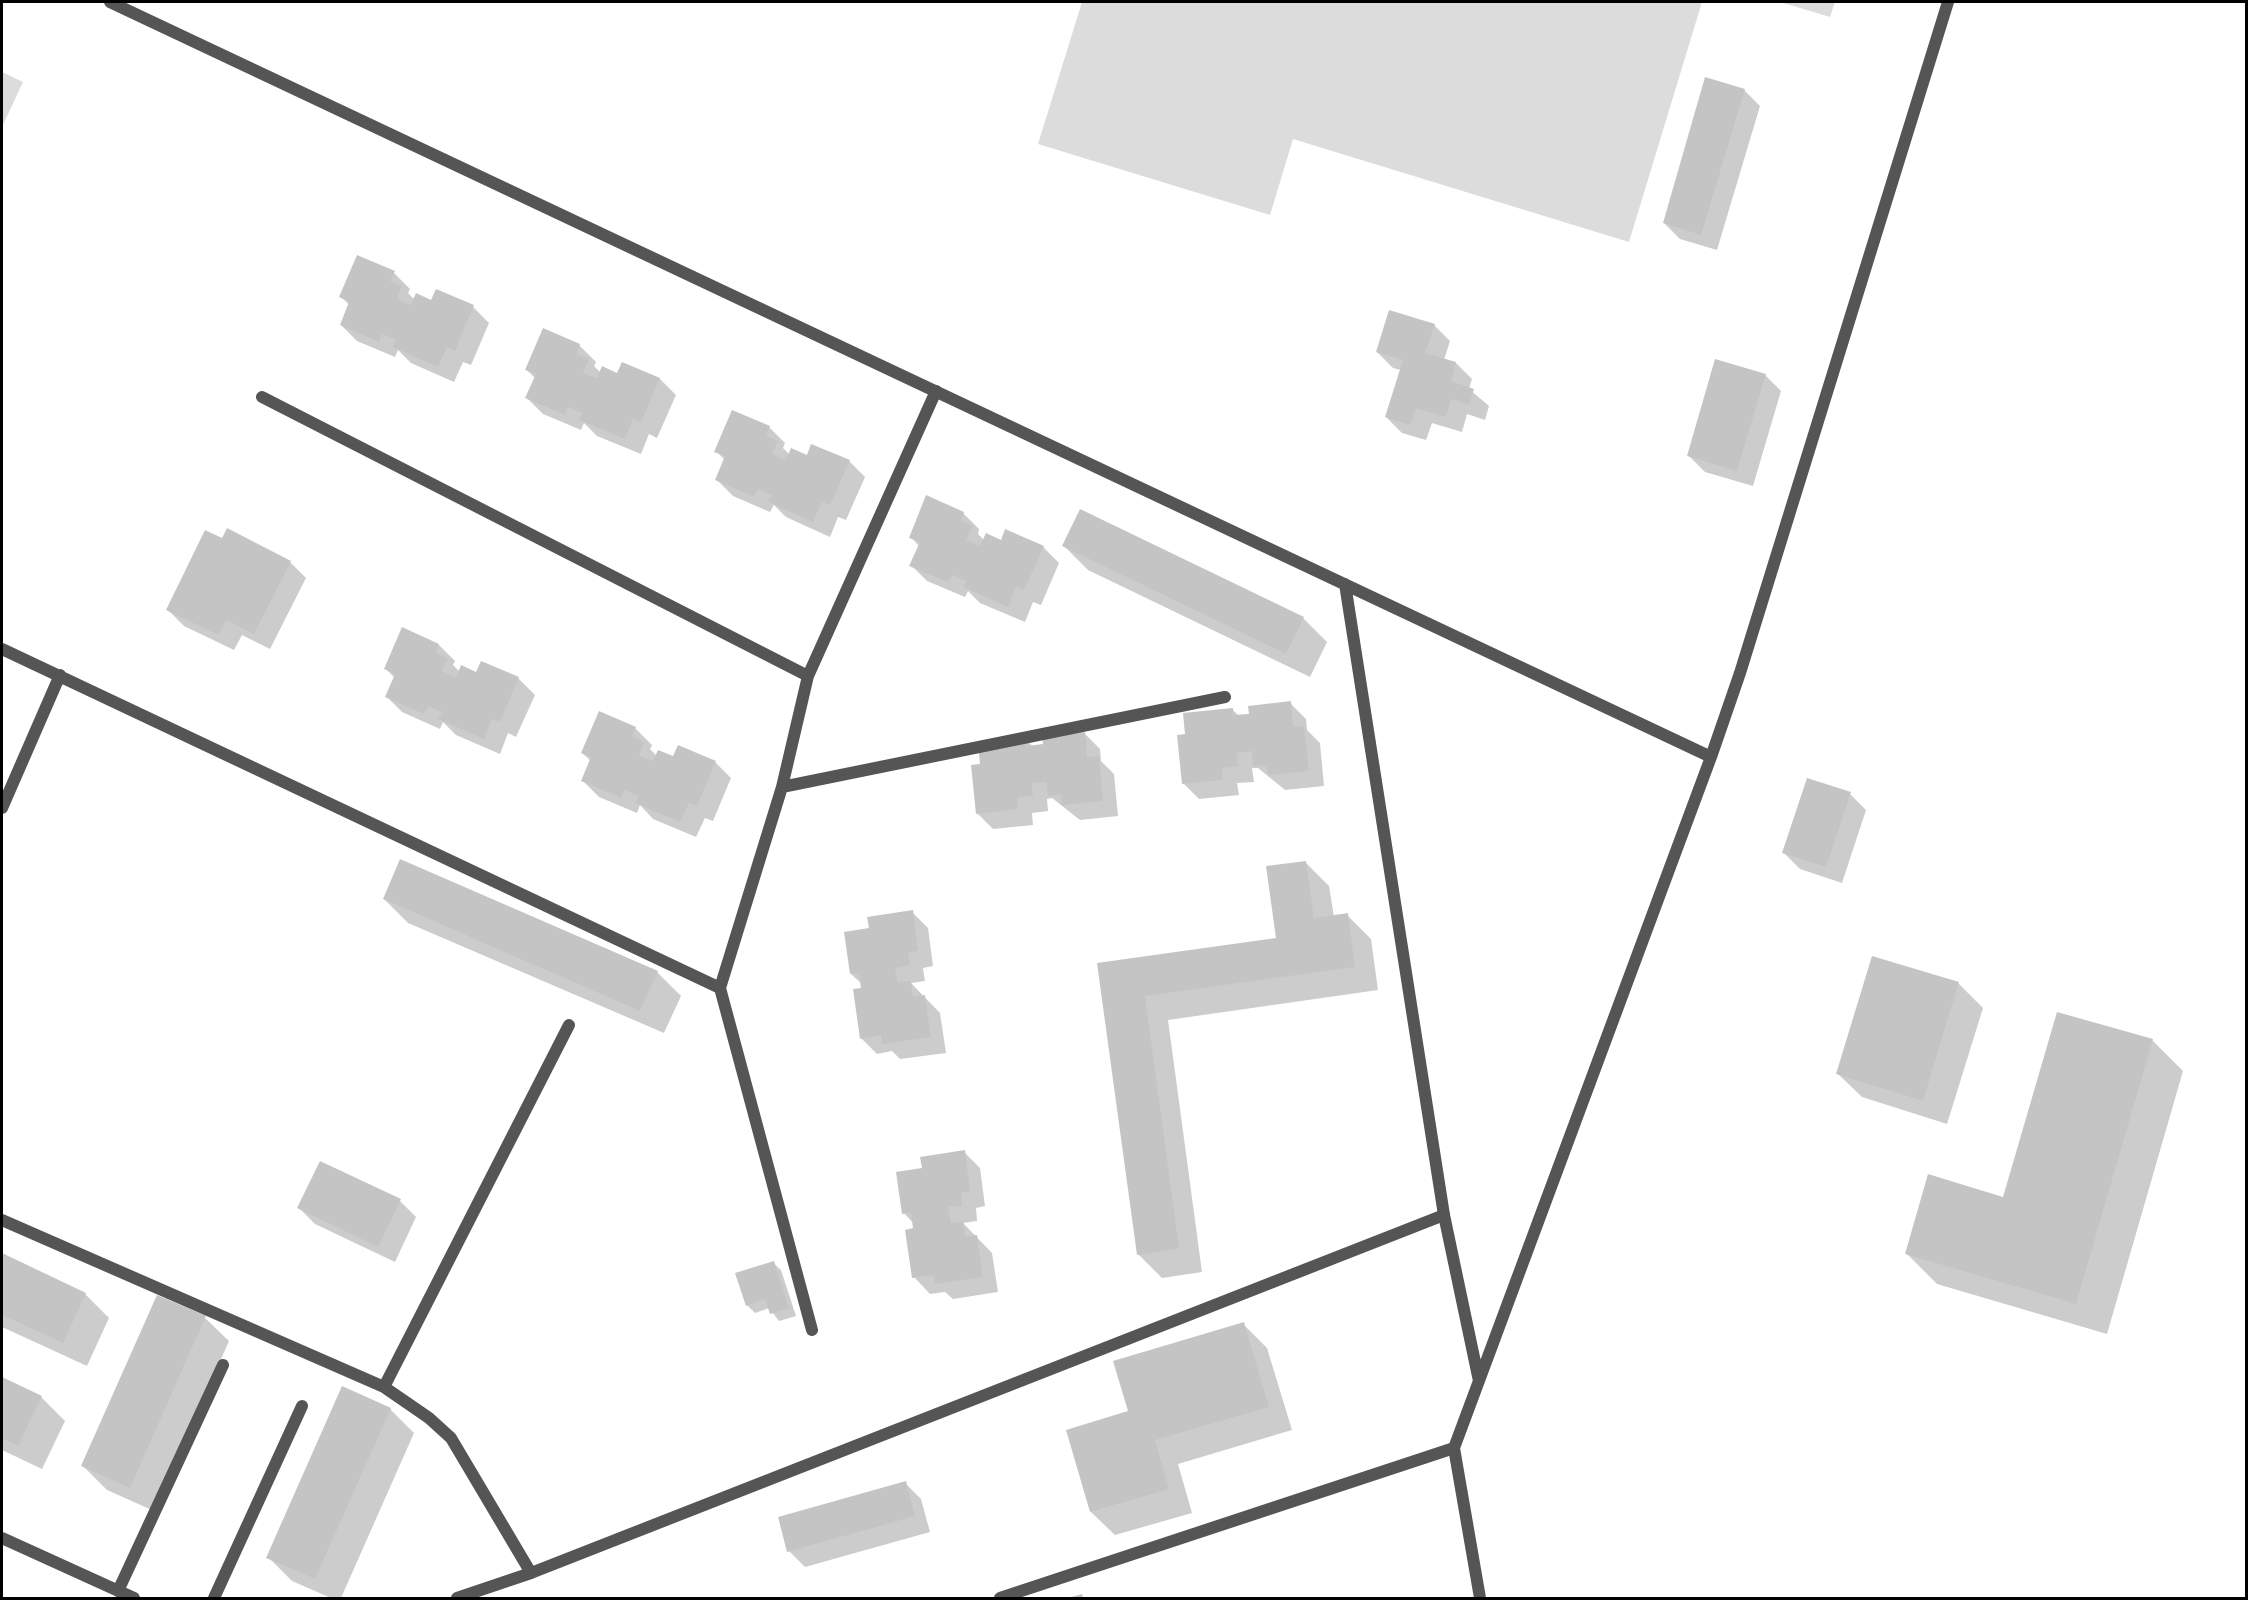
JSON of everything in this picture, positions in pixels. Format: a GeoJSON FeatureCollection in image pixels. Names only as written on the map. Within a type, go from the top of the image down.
{"type":"FeatureCollection","features":[{"type":"Feature","properties":{"kind":"street"},"geometry":{"type":"LineString","coordinates":[[110,2],[1711,757]]}},
{"type":"Feature","properties":{"kind":"street"},"geometry":{"type":"LineString","coordinates":[[1480,1599],[1454,1448],[1711,757],[1740,673],[1948,2]]}},
{"type":"Feature","properties":{"kind":"street"},"geometry":{"type":"LineString","coordinates":[[812,1330],[720,988],[782,787],[808,676],[936,391]]}},
{"type":"Feature","properties":{"kind":"street"},"geometry":{"type":"LineString","coordinates":[[262,397],[808,676]]}},
{"type":"Feature","properties":{"kind":"street"},"geometry":{"type":"LineString","coordinates":[[1345,584],[1444,1215],[1479,1381]]}},
{"type":"Feature","properties":{"kind":"street"},"geometry":{"type":"LineString","coordinates":[[2,649],[720,988]]}},
{"type":"Feature","properties":{"kind":"street"},"geometry":{"type":"LineString","coordinates":[[2,808],[60,675]]}},
{"type":"Feature","properties":{"kind":"street"},"geometry":{"type":"LineString","coordinates":[[782,787],[1225,697]]}},
{"type":"Feature","properties":{"kind":"street"},"geometry":{"type":"LineString","coordinates":[[384,1387],[569,1025]]}},
{"type":"Feature","properties":{"kind":"street"},"geometry":{"type":"LineString","coordinates":[[457,1599],[531,1573],[1444,1215]]}},
{"type":"Feature","properties":{"kind":"street"},"geometry":{"type":"LineString","coordinates":[[2,1220],[384,1387],[429,1418],[451,1438],[531,1573]]}},
{"type":"Feature","properties":{"kind":"street"},"geometry":{"type":"LineString","coordinates":[[118,1591],[223,1365]]}},
{"type":"Feature","properties":{"kind":"street"},"geometry":{"type":"LineString","coordinates":[[214,1599],[302,1406]]}},
{"type":"Feature","properties":{"kind":"street"},"geometry":{"type":"LineString","coordinates":[[1000,1599],[1454,1448]]}},
{"type":"Feature","properties":{"kind":"street"},"geometry":{"type":"LineString","coordinates":[[2,1538],[135,1599]]}},
{"type":"Feature","properties":{"kind":"shaded area"},"geometry":{"type":"Polygon","coordinates":[[[1082,2],[1702,2],[1629,242],[1293,139],[1270,215],[1038,144],[1082,2]]]}},
{"type":"Feature","properties":{"kind":"shaded area"},"geometry":{"type":"Polygon","coordinates":[[[1780,2],[1835,2],[1830,17],[1780,2]]]}},
{"type":"Feature","properties":{"kind":"shaded area"},"geometry":{"type":"Polygon","coordinates":[[[2,72],[23,82],[2,127],[2,72]]]}},
{"type":"Feature","properties":{"kind":"building"},"geometry":{"type":"Polygon","coordinates":[[[1705,77],[1745,89],[1701,235],[1663,223],[1705,77]]]}},
{"type":"Feature","properties":{"kind":"building"},"geometry":{"type":"Polygon","coordinates":[[[357,255],[395,271],[390,281],[402,286],[397,299],[411,305],[416,293],[431,300],[436,289],[474,305],[455,351],[447,347],[438,367],[393,347],[396,340],[382,334],[379,342],[340,325],[349,302],[339,297],[357,255]]]}},
{"type":"Feature","properties":{"kind":"building"},"geometry":{"type":"Polygon","coordinates":[[[1389,310],[1435,324],[1425,353],[1456,362],[1451,381],[1474,389],[1469,405],[1451,399],[1446,417],[1416,408],[1410,425],[1385,417],[1403,360],[1376,352],[1389,310]]]}},
{"type":"Feature","properties":{"kind":"building"},"geometry":{"type":"Polygon","coordinates":[[[543,328],[580,344],[577,354],[589,359],[583,373],[597,378],[602,366],[617,373],[622,362],[660,378],[641,423],[633,419],[625,439],[579,420],[582,413],[568,407],[565,415],[525,398],[536,374],[525,370],[543,328]]]}},
{"type":"Feature","properties":{"kind":"building"},"geometry":{"type":"Polygon","coordinates":[[[1715,359],[1766,374],[1737,471],[1687,456],[1715,359]]]}},
{"type":"Feature","properties":{"kind":"building"},"geometry":{"type":"Polygon","coordinates":[[[732,410],[770,426],[766,436],[778,441],[772,454],[786,460],[791,448],[807,455],[811,444],[850,460],[830,505],[822,502],[813,522],[768,502],[772,495],[758,489],[754,497],[715,480],[725,456],[714,452],[732,410]]]}},
{"type":"Feature","properties":{"kind":"building"},"geometry":{"type":"Polygon","coordinates":[[[926,495],[964,512],[961,521],[973,526],[966,540],[980,546],[986,533],[1001,540],[1005,529],[1044,546],[1024,590],[1016,587],[1008,607],[963,587],[966,581],[952,575],[948,582],[909,566],[920,542],[909,538],[926,495]]]}},
{"type":"Feature","properties":{"kind":"building"},"geometry":{"type":"Polygon","coordinates":[[[1080,509],[1304,617],[1286,654],[1062,546],[1080,509]]]}},
{"type":"Feature","properties":{"kind":"building"},"geometry":{"type":"Polygon","coordinates":[[[227,528],[291,561],[254,634],[226,620],[218,635],[166,610],[205,530],[222,538],[227,528]]]}},
{"type":"Feature","properties":{"kind":"building"},"geometry":{"type":"Polygon","coordinates":[[[402,627],[439,644],[436,653],[448,658],[442,671],[456,678],[461,665],[476,672],[481,661],[519,677],[500,722],[492,719],[484,739],[438,719],[442,712],[428,706],[424,714],[385,697],[395,674],[384,669],[402,627]]]}},
{"type":"Feature","properties":{"kind":"building"},"geometry":{"type":"Polygon","coordinates":[[[1291,701],[1293,727],[1304,726],[1309,771],[1268,775],[1267,765],[1253,766],[1252,751],[1237,753],[1238,766],[1222,768],[1223,780],[1182,784],[1177,735],[1185,734],[1183,713],[1233,708],[1233,715],[1249,714],[1248,706],[1291,701]]]}},
{"type":"Feature","properties":{"kind":"building"},"geometry":{"type":"Polygon","coordinates":[[[599,711],[636,727],[632,736],[644,742],[639,756],[653,761],[658,750],[673,756],[678,745],[716,761],[697,806],[689,803],[680,822],[635,803],[638,796],[624,790],[621,798],[581,781],[591,757],[581,753],[599,711]]]}},
{"type":"Feature","properties":{"kind":"building"},"geometry":{"type":"Polygon","coordinates":[[[1085,732],[1087,757],[1099,756],[1103,801],[1062,805],[1061,795],[1048,796],[1046,782],[1032,783],[1033,796],[1017,797],[1018,809],[976,814],[971,765],[980,764],[978,743],[1027,738],[1028,746],[1043,744],[1042,736],[1085,732]]]}},
{"type":"Feature","properties":{"kind":"building"},"geometry":{"type":"Polygon","coordinates":[[[1807,778],[1851,792],[1826,867],[1782,853],[1807,778]]]}},
{"type":"Feature","properties":{"kind":"building"},"geometry":{"type":"Polygon","coordinates":[[[400,859],[658,971],[640,1011],[383,899],[400,859]]]}},
{"type":"Feature","properties":{"kind":"building"},"geometry":{"type":"Polygon","coordinates":[[[1306,861],[1314,918],[1348,913],[1355,967],[1145,996],[1179,1248],[1137,1255],[1097,963],[1276,938],[1266,866],[1306,861]]]}},
{"type":"Feature","properties":{"kind":"building"},"geometry":{"type":"Polygon","coordinates":[[[913,910],[918,951],[908,952],[910,965],[895,968],[898,982],[911,981],[913,997],[925,995],[931,1037],[882,1044],[881,1035],[860,1039],[853,989],[861,988],[859,973],[850,974],[844,932],[869,928],[867,917],[913,910]]]}},
{"type":"Feature","properties":{"kind":"building"},"geometry":{"type":"Polygon","coordinates":[[[1872,956],[1959,982],[1923,1101],[1836,1074],[1872,956]]]}},
{"type":"Feature","properties":{"kind":"building"},"geometry":{"type":"Polygon","coordinates":[[[2057,1012],[2153,1039],[2076,1304],[1905,1254],[1928,1174],[2003,1197],[2057,1012]]]}},
{"type":"Feature","properties":{"kind":"building"},"geometry":{"type":"Polygon","coordinates":[[[965,1150],[970,1191],[961,1193],[962,1206],[948,1207],[951,1223],[963,1221],[965,1237],[977,1235],[983,1277],[935,1284],[934,1275],[912,1278],[905,1230],[913,1228],[911,1213],[902,1214],[896,1172],[922,1168],[920,1157],[965,1150]]]}},
{"type":"Feature","properties":{"kind":"building"},"geometry":{"type":"Polygon","coordinates":[[[320,1161],[401,1199],[378,1247],[297,1208],[320,1161]]]}},
{"type":"Feature","properties":{"kind":"building"},"geometry":{"type":"Polygon","coordinates":[[[2,1253],[86,1293],[63,1343],[2,1315],[2,1253]]]}},
{"type":"Feature","properties":{"kind":"building"},"geometry":{"type":"Polygon","coordinates":[[[774,1261],[789,1308],[770,1314],[765,1299],[746,1306],[735,1273],[774,1261]]]}},
{"type":"Feature","properties":{"kind":"building"},"geometry":{"type":"Polygon","coordinates":[[[157,1295],[206,1316],[130,1488],[81,1466],[157,1295]]]}},
{"type":"Feature","properties":{"kind":"building"},"geometry":{"type":"Polygon","coordinates":[[[1244,1322],[1269,1407],[1155,1440],[1169,1489],[1090,1512],[1066,1430],[1128,1411],[1113,1361],[1244,1322]]]}},
{"type":"Feature","properties":{"kind":"building"},"geometry":{"type":"Polygon","coordinates":[[[2,1377],[42,1396],[18,1446],[2,1438],[2,1377]]]}},
{"type":"Feature","properties":{"kind":"building"},"geometry":{"type":"Polygon","coordinates":[[[342,1386],[391,1408],[315,1579],[266,1558],[342,1386]]]}},
{"type":"Feature","properties":{"kind":"building"},"geometry":{"type":"Polygon","coordinates":[[[906,1481],[915,1516],[787,1552],[778,1517],[906,1481]]]}},
{"type":"Feature","properties":{"kind":"building"},"geometry":{"type":"Polygon","coordinates":[[[1082,1594],[1083,1598],[1068,1598],[1082,1594]]]}}]}
